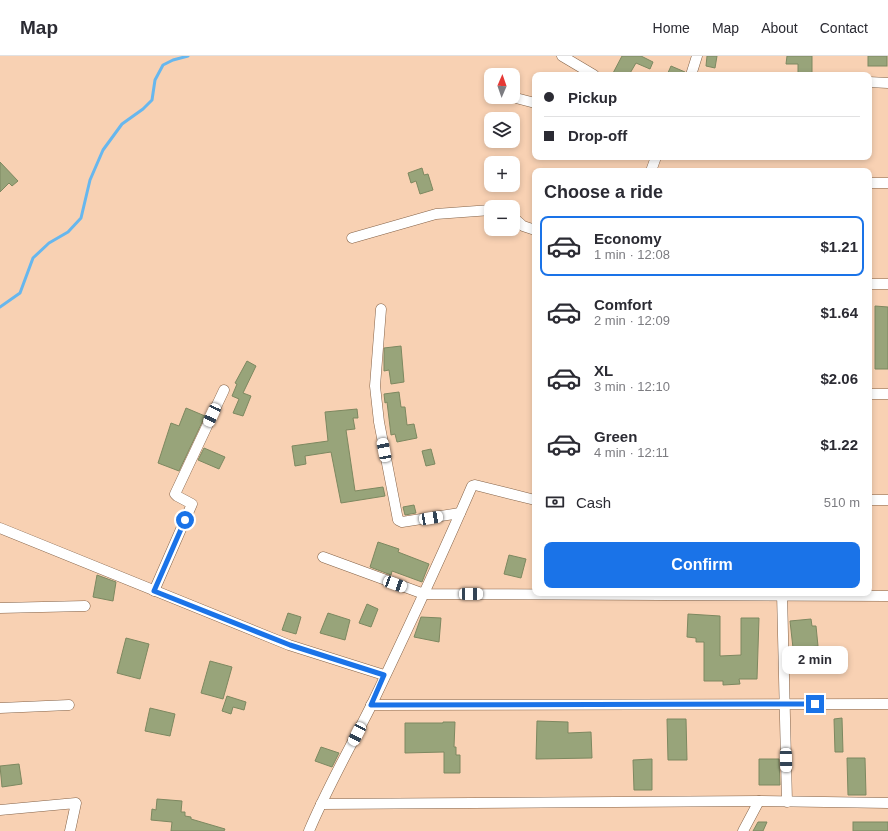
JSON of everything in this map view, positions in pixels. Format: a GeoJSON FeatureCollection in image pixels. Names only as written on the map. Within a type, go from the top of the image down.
{"type":"FeatureCollection","features":[{"type":"Feature","properties":{"kind":"street"},"geometry":{"type":"LineString","coordinates":[[562,56],[589,72]]}},
{"type":"Feature","properties":{"kind":"street"},"geometry":{"type":"LineString","coordinates":[[693,72],[697,56]]}},
{"type":"Feature","properties":{"kind":"street"},"geometry":{"type":"LineString","coordinates":[[872,82],[888,82]]}},
{"type":"Feature","properties":{"kind":"street"},"geometry":{"type":"LineString","coordinates":[[520,99],[532,102]]}},
{"type":"Feature","properties":{"kind":"street"},"geometry":{"type":"LineString","coordinates":[[872,183],[888,183]]}},
{"type":"Feature","properties":{"kind":"street"},"geometry":{"type":"LineString","coordinates":[[352,238],[436,214],[484,211]]}},
{"type":"Feature","properties":{"kind":"street"},"geometry":{"type":"LineString","coordinates":[[520,223],[532,229]]}},
{"type":"Feature","properties":{"kind":"street"},"geometry":{"type":"LineString","coordinates":[[872,284],[888,284]]}},
{"type":"Feature","properties":{"kind":"street"},"geometry":{"type":"LineString","coordinates":[[380,309],[375,386],[379,422],[398,520],[402,522],[460,513]]}},
{"type":"Feature","properties":{"kind":"street"},"geometry":{"type":"LineString","coordinates":[[154,591],[192,504],[177,496],[176,491],[224,390]]}},
{"type":"Feature","properties":{"kind":"street"},"geometry":{"type":"LineString","coordinates":[[872,394],[888,394]]}},
{"type":"Feature","properties":{"kind":"street"},"geometry":{"type":"LineString","coordinates":[[309,831],[424,594],[473,484],[532,499]]}},
{"type":"Feature","properties":{"kind":"street"},"geometry":{"type":"LineString","coordinates":[[872,500],[888,500]]}},
{"type":"Feature","properties":{"kind":"street"},"geometry":{"type":"LineString","coordinates":[[0,528],[290,645],[384,675]]}},
{"type":"Feature","properties":{"kind":"street"},"geometry":{"type":"LineString","coordinates":[[323,557],[424,594],[532,594]]}},
{"type":"Feature","properties":{"kind":"street"},"geometry":{"type":"LineString","coordinates":[[782,596],[787,802]]}},
{"type":"Feature","properties":{"kind":"street"},"geometry":{"type":"LineString","coordinates":[[872,596],[888,596]]}},
{"type":"Feature","properties":{"kind":"street"},"geometry":{"type":"LineString","coordinates":[[0,608],[85,606]]}},
{"type":"Feature","properties":{"kind":"street"},"geometry":{"type":"LineString","coordinates":[[371,705],[888,704]]}},
{"type":"Feature","properties":{"kind":"street"},"geometry":{"type":"LineString","coordinates":[[0,708],[69,705]]}},
{"type":"Feature","properties":{"kind":"street"},"geometry":{"type":"LineString","coordinates":[[321,804],[759,801],[888,803]]}},
{"type":"Feature","properties":{"kind":"street"},"geometry":{"type":"LineString","coordinates":[[743,831],[759,801]]}},
{"type":"Feature","properties":{"kind":"street"},"geometry":{"type":"LineString","coordinates":[[0,810],[76,803],[70,831]]}},
{"type":"Feature","properties":{"kind":"building"},"geometry":{"type":"Polygon","coordinates":[[[622,56],[641,56],[653,62],[650,69],[636,63],[631,72],[614,72],[622,56]]]}},
{"type":"Feature","properties":{"kind":"building"},"geometry":{"type":"Polygon","coordinates":[[[707,56],[717,56],[715,68],[706,66],[707,56]]]}},
{"type":"Feature","properties":{"kind":"building"},"geometry":{"type":"Polygon","coordinates":[[[787,56],[812,56],[812,72],[798,72],[798,64],[786,64],[787,56]]]}},
{"type":"Feature","properties":{"kind":"building"},"geometry":{"type":"Polygon","coordinates":[[[868,56],[887,56],[887,66],[868,66],[868,56]]]}},
{"type":"Feature","properties":{"kind":"building"},"geometry":{"type":"Polygon","coordinates":[[[671,66],[685,72],[668,72],[671,66]]]}},
{"type":"Feature","properties":{"kind":"building"},"geometry":{"type":"Polygon","coordinates":[[[0,162],[18,181],[12,186],[9,183],[0,192],[0,162]]]}},
{"type":"Feature","properties":{"kind":"building"},"geometry":{"type":"Polygon","coordinates":[[[422,168],[424,175],[428,174],[433,190],[420,194],[416,181],[411,183],[408,173],[422,168]]]}},
{"type":"Feature","properties":{"kind":"building"},"geometry":{"type":"Polygon","coordinates":[[[875,306],[888,307],[888,369],[875,369],[875,306]]]}},
{"type":"Feature","properties":{"kind":"building"},"geometry":{"type":"Polygon","coordinates":[[[401,346],[404,382],[391,384],[389,370],[384,371],[384,348],[401,346]]]}},
{"type":"Feature","properties":{"kind":"building"},"geometry":{"type":"Polygon","coordinates":[[[247,361],[256,366],[243,393],[251,396],[243,416],[233,413],[239,399],[232,396],[237,384],[235,383],[247,361]]]}},
{"type":"Feature","properties":{"kind":"building"},"geometry":{"type":"Polygon","coordinates":[[[399,392],[401,407],[405,407],[407,425],[414,424],[417,438],[397,442],[395,434],[391,435],[387,402],[385,403],[384,394],[399,392]]]}},
{"type":"Feature","properties":{"kind":"building"},"geometry":{"type":"Polygon","coordinates":[[[186,408],[205,416],[179,471],[158,463],[171,423],[179,426],[186,408]]]}},
{"type":"Feature","properties":{"kind":"building"},"geometry":{"type":"Polygon","coordinates":[[[357,409],[358,418],[353,418],[355,429],[346,430],[355,491],[383,487],[385,496],[341,503],[331,452],[305,456],[306,464],[295,466],[292,446],[328,441],[325,412],[357,409]]]}},
{"type":"Feature","properties":{"kind":"building"},"geometry":{"type":"Polygon","coordinates":[[[204,448],[225,457],[219,469],[198,460],[204,448]]]}},
{"type":"Feature","properties":{"kind":"building"},"geometry":{"type":"Polygon","coordinates":[[[431,449],[435,464],[426,466],[422,451],[431,449]]]}},
{"type":"Feature","properties":{"kind":"building"},"geometry":{"type":"Polygon","coordinates":[[[414,505],[416,513],[405,515],[403,507],[414,505]]]}},
{"type":"Feature","properties":{"kind":"building"},"geometry":{"type":"Polygon","coordinates":[[[378,542],[399,549],[398,552],[429,564],[422,582],[392,571],[391,575],[370,567],[378,542]]]}},
{"type":"Feature","properties":{"kind":"building"},"geometry":{"type":"Polygon","coordinates":[[[509,555],[526,559],[521,578],[504,574],[509,555]]]}},
{"type":"Feature","properties":{"kind":"building"},"geometry":{"type":"Polygon","coordinates":[[[97,575],[116,582],[113,601],[93,597],[97,575]]]}},
{"type":"Feature","properties":{"kind":"building"},"geometry":{"type":"Polygon","coordinates":[[[367,604],[378,609],[371,627],[359,623],[367,604]]]}},
{"type":"Feature","properties":{"kind":"building"},"geometry":{"type":"Polygon","coordinates":[[[288,613],[301,617],[296,634],[282,630],[288,613]]]}},
{"type":"Feature","properties":{"kind":"building"},"geometry":{"type":"Polygon","coordinates":[[[328,613],[350,620],[345,640],[320,633],[328,613]]]}},
{"type":"Feature","properties":{"kind":"building"},"geometry":{"type":"Polygon","coordinates":[[[688,614],[720,616],[720,656],[741,655],[741,618],[759,618],[757,679],[739,679],[740,684],[723,685],[723,681],[704,681],[704,642],[696,642],[696,638],[687,637],[688,614]]]}},
{"type":"Feature","properties":{"kind":"building"},"geometry":{"type":"Polygon","coordinates":[[[421,617],[441,618],[439,642],[414,637],[421,617]]]}},
{"type":"Feature","properties":{"kind":"building"},"geometry":{"type":"Polygon","coordinates":[[[811,619],[812,626],[816,626],[818,646],[793,648],[790,621],[811,619]]]}},
{"type":"Feature","properties":{"kind":"building"},"geometry":{"type":"Polygon","coordinates":[[[126,638],[149,644],[140,679],[117,673],[126,638]]]}},
{"type":"Feature","properties":{"kind":"building"},"geometry":{"type":"Polygon","coordinates":[[[210,661],[232,667],[223,699],[201,693],[210,661]]]}},
{"type":"Feature","properties":{"kind":"building"},"geometry":{"type":"Polygon","coordinates":[[[227,696],[246,702],[244,710],[233,707],[231,714],[222,711],[227,696]]]}},
{"type":"Feature","properties":{"kind":"building"},"geometry":{"type":"Polygon","coordinates":[[[150,708],[175,714],[170,736],[145,731],[150,708]]]}},
{"type":"Feature","properties":{"kind":"building"},"geometry":{"type":"Polygon","coordinates":[[[842,718],[843,752],[835,752],[834,719],[842,718]]]}},
{"type":"Feature","properties":{"kind":"building"},"geometry":{"type":"Polygon","coordinates":[[[667,719],[686,719],[687,760],[668,760],[667,719]]]}},
{"type":"Feature","properties":{"kind":"building"},"geometry":{"type":"Polygon","coordinates":[[[537,721],[568,722],[568,733],[591,732],[592,758],[536,759],[537,721]]]}},
{"type":"Feature","properties":{"kind":"building"},"geometry":{"type":"Polygon","coordinates":[[[455,722],[454,747],[456,747],[456,755],[460,755],[460,773],[444,773],[444,752],[405,753],[405,723],[455,722]]]}},
{"type":"Feature","properties":{"kind":"building"},"geometry":{"type":"Polygon","coordinates":[[[321,747],[339,753],[332,767],[315,761],[321,747]]]}},
{"type":"Feature","properties":{"kind":"building"},"geometry":{"type":"Polygon","coordinates":[[[847,758],[865,758],[866,795],[848,795],[847,758]]]}},
{"type":"Feature","properties":{"kind":"building"},"geometry":{"type":"Polygon","coordinates":[[[652,759],[652,790],[634,790],[633,760],[652,759]]]}},
{"type":"Feature","properties":{"kind":"building"},"geometry":{"type":"Polygon","coordinates":[[[759,759],[779,759],[780,785],[759,785],[759,759]]]}},
{"type":"Feature","properties":{"kind":"building"},"geometry":{"type":"Polygon","coordinates":[[[19,764],[22,784],[2,787],[0,766],[19,764]]]}},
{"type":"Feature","properties":{"kind":"building"},"geometry":{"type":"Polygon","coordinates":[[[157,799],[182,801],[181,812],[185,812],[185,816],[225,829],[224,831],[171,831],[172,822],[151,820],[152,809],[156,810],[157,799]]]}},
{"type":"Feature","properties":{"kind":"building"},"geometry":{"type":"Polygon","coordinates":[[[758,822],[767,822],[763,831],[753,831],[758,822]]]}},
{"type":"Feature","properties":{"kind":"building"},"geometry":{"type":"Polygon","coordinates":[[[853,822],[888,822],[888,831],[853,831],[853,822]]]}},
{"type":"Feature","properties":{"kind":"waterway"},"geometry":{"type":"LineString","coordinates":[[0,307],[20,293],[33,258],[49,243],[68,232],[81,218],[90,180],[103,150],[122,124],[143,109],[152,100],[155,80],[163,65],[173,60],[188,56]]}},
{"type":"Feature","properties":{"kind":"route"},"geometry":{"type":"LineString","coordinates":[[185,520],[154,591],[290,645],[384,675],[371,705],[815,704]]}}]}
